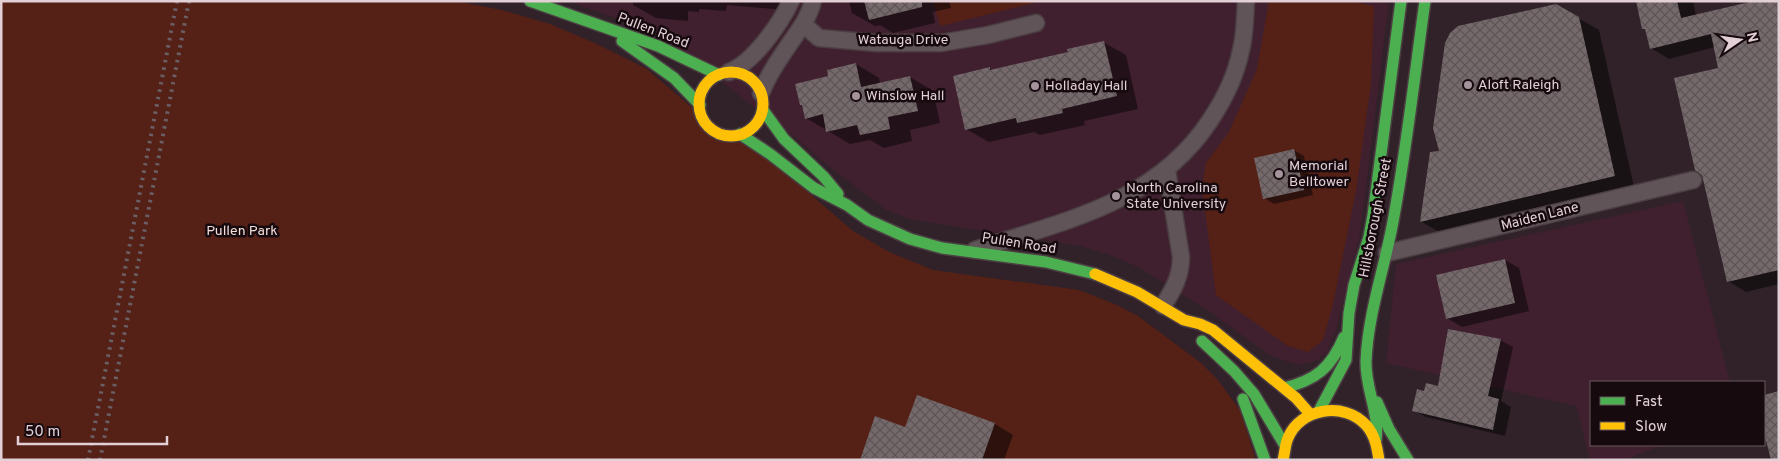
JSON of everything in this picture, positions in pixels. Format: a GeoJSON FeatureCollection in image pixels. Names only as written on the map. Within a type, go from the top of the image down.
{"type":"FeatureCollection","features":[{"type":"Feature","properties":{"kind":"main road","name":"Pullen Road"},"geometry":{"type":"LineString","coordinates":[[530,1],[658,46],[724,73]]}},
{"type":"Feature","properties":{"kind":"main road","name":"Hillsborough Street"},"geometry":{"type":"LineString","coordinates":[[1315,412],[1346,360],[1348,327],[1354,285],[1373,214],[1402,1]]}},
{"type":"Feature","properties":{"kind":"main road","name":"Hillsborough Street"},"geometry":{"type":"LineString","coordinates":[[1380,453],[1377,422],[1366,362],[1371,324],[1397,198],[1425,1]]}},
{"type":"Feature","properties":{"kind":"main road","name":"Pullen Road"},"geometry":{"type":"LineString","coordinates":[[604,28],[674,78],[700,105]]}},
{"type":"Feature","properties":{"kind":"main road"},"geometry":{"type":"LineString","coordinates":[[724,73],[740,73],[749,77],[761,93],[763,110],[755,125],[748,131],[740,134],[722,134],[707,124],[702,116],[701,95],[705,87],[710,80],[724,73]]}},
{"type":"Feature","properties":{"kind":"main road","name":"Pullen Road"},"geometry":{"type":"LineString","coordinates":[[763,110],[784,139],[824,177],[847,205]]}},
{"type":"Feature","properties":{"kind":"main road","name":"Pullen Road"},"geometry":{"type":"LineString","coordinates":[[740,134],[770,154],[814,188],[847,205],[868,220],[910,239],[942,248],[1046,262],[1089,272],[1137,292],[1184,320],[1213,330],[1315,412]]}},
{"type":"Feature","properties":{"kind":"main road","name":"Pullen Road"},"geometry":{"type":"LineString","coordinates":[[1184,320],[1192,333],[1230,367],[1254,394],[1284,444]]}},
{"type":"Feature","properties":{"kind":"main road"},"geometry":{"type":"LineString","coordinates":[[1284,388],[1305,382],[1324,370],[1342,344],[1348,327]]}},
{"type":"Feature","properties":{"kind":"main road"},"geometry":{"type":"LineString","coordinates":[[1230,367],[1251,418],[1265,460]]}},
{"type":"Feature","properties":{"kind":"main road"},"geometry":{"type":"LineString","coordinates":[[1368,381],[1389,429],[1408,460]]}},
{"type":"Feature","properties":{"kind":"main road"},"geometry":{"type":"LineString","coordinates":[[1283,459],[1284,444],[1291,430],[1302,419],[1315,412],[1347,412],[1354,416],[1360,420],[1380,453]]}},
{"type":"Feature","properties":{"kind":"street"},"geometry":{"type":"LineString","coordinates":[[724,73],[736,70],[762,45],[791,1]]}},
{"type":"Feature","properties":{"kind":"street"},"geometry":{"type":"LineString","coordinates":[[761,93],[771,72],[804,25],[813,1]]}},
{"type":"Feature","properties":{"kind":"street"},"geometry":{"type":"LineString","coordinates":[[970,252],[1106,206],[1137,190],[1166,170],[1198,140],[1223,100],[1233,78],[1242,50],[1246,1]]}},
{"type":"Feature","properties":{"kind":"street","name":"Watauga Drive"},"geometry":{"type":"LineString","coordinates":[[804,25],[819,38],[877,43],[940,43],[988,35],[1036,23]]}},
{"type":"Feature","properties":{"kind":"street"},"geometry":{"type":"LineString","coordinates":[[1163,306],[1176,285],[1181,266],[1166,170]]}},
{"type":"Feature","properties":{"kind":"street","name":"Maiden Lane"},"geometry":{"type":"LineString","coordinates":[[1387,253],[1693,180]]}},
{"type":"Feature","properties":{"kind":"shaded area","name":"North Carolina State University"},"geometry":{"type":"Polygon","coordinates":[[[567,1],[1389,1],[1360,235],[1335,334],[1326,353],[1319,359],[1300,365],[1291,363],[1269,355],[1209,311],[1138,267],[1108,254],[1080,246],[909,219],[886,210],[817,157],[796,138],[666,40],[650,30],[567,1]]]}},
{"type":"Feature","properties":{"kind":"shaded area"},"geometry":{"type":"Polygon","coordinates":[[[1683,201],[1730,381],[1590,381],[1590,446],[1660,446],[1625,460],[1590,460],[1576,406],[1386,363],[1396,264],[1683,201]]]}},
{"type":"Feature","properties":{"kind":"green space","name":"Pullen Park"},"geometry":{"type":"Polygon","coordinates":[[[1,1],[455,1],[502,10],[550,24],[597,44],[647,69],[690,106],[773,162],[853,231],[889,252],[933,270],[1079,290],[1117,305],[1138,316],[1201,363],[1217,379],[1240,410],[1256,460],[1,460],[1,1]]]}},
{"type":"Feature","properties":{"kind":"green space"},"geometry":{"type":"Polygon","coordinates":[[[933,1],[1043,1],[940,26],[933,1]]]}},
{"type":"Feature","properties":{"kind":"green space"},"geometry":{"type":"Polygon","coordinates":[[[1269,1],[1348,1],[1374,6],[1371,83],[1356,191],[1333,304],[1323,340],[1308,352],[1288,346],[1216,295],[1202,187],[1206,163],[1229,132],[1257,69],[1269,1]]]}},
{"type":"Feature","properties":{"kind":"building"},"geometry":{"type":"Polygon","coordinates":[[[864,1],[922,1],[922,7],[869,20],[864,1]]]}},
{"type":"Feature","properties":{"kind":"building"},"geometry":{"type":"Polygon","coordinates":[[[1636,1],[1677,1],[1681,18],[1754,1],[1779,1],[1779,270],[1727,282],[1702,175],[1695,170],[1674,78],[1718,68],[1711,34],[1650,49],[1645,29],[1642,29],[1636,1]]]}},
{"type":"Feature","properties":{"kind":"building"},"geometry":{"type":"Polygon","coordinates":[[[1556,4],[1579,17],[1615,176],[1420,222],[1430,152],[1439,151],[1433,128],[1445,43],[1450,33],[1458,26],[1556,4]]]}},
{"type":"Feature","properties":{"kind":"building","name":"Holladay Hall"},"geometry":{"type":"Polygon","coordinates":[[[1104,41],[1117,96],[1062,109],[1063,113],[1017,123],[1016,118],[965,130],[953,76],[990,67],[990,70],[1068,52],[1067,49],[1104,41]]]}},
{"type":"Feature","properties":{"kind":"building","name":"Winslow Hall"},"geometry":{"type":"Polygon","coordinates":[[[856,63],[861,87],[910,76],[918,111],[888,117],[890,129],[860,135],[857,125],[826,132],[823,114],[805,119],[795,84],[828,76],[827,70],[856,63]]]}},
{"type":"Feature","properties":{"kind":"building","name":"Memorial Belltower"},"geometry":{"type":"Polygon","coordinates":[[[1294,149],[1304,190],[1263,199],[1254,158],[1294,149]]]}},
{"type":"Feature","properties":{"kind":"building"},"geometry":{"type":"Polygon","coordinates":[[[1505,259],[1515,303],[1446,319],[1436,275],[1505,259]]]}},
{"type":"Feature","properties":{"kind":"building"},"geometry":{"type":"Polygon","coordinates":[[[1448,329],[1501,339],[1488,396],[1499,399],[1493,430],[1412,411],[1417,389],[1424,391],[1426,383],[1438,386],[1448,329]]]}},
{"type":"Feature","properties":{"kind":"building"},"geometry":{"type":"Polygon","coordinates":[[[1779,391],[1779,460],[1771,460],[1765,437],[1765,395],[1779,391]]]}},
{"type":"Feature","properties":{"kind":"building"},"geometry":{"type":"Polygon","coordinates":[[[917,395],[995,423],[982,460],[860,460],[875,416],[905,427],[917,395]]]}},
{"type":"Feature","properties":{"kind":"railway"},"geometry":{"type":"LineString","coordinates":[[88,460],[177,1]]}},
{"type":"Feature","properties":{"kind":"railway"},"geometry":{"type":"LineString","coordinates":[[100,460],[189,1]]}},
{"type":"Feature","properties":{"kind":"traffic: fast"},"geometry":{"type":"LineString","coordinates":[[530,1],[658,46],[719,75]]}},
{"type":"Feature","properties":{"kind":"traffic: fast"},"geometry":{"type":"LineString","coordinates":[[1320,409],[1346,360],[1349,313],[1354,285],[1369,237],[1373,215],[1401,1]]}},
{"type":"Feature","properties":{"kind":"traffic: fast"},"geometry":{"type":"LineString","coordinates":[[1376,440],[1376,420],[1366,371],[1367,343],[1399,189],[1425,1]]}},
{"type":"Feature","properties":{"kind":"traffic: fast"},"geometry":{"type":"LineString","coordinates":[[622,41],[674,78],[700,105]]}},
{"type":"Feature","properties":{"kind":"traffic: fast"},"geometry":{"type":"LineString","coordinates":[[763,110],[784,139],[824,177],[838,194]]}},
{"type":"Feature","properties":{"kind":"traffic: fast"},"geometry":{"type":"LineString","coordinates":[[740,134],[770,154],[814,188],[847,205],[868,220],[910,239],[942,248],[1046,262],[1095,274]]}},
{"type":"Feature","properties":{"kind":"traffic: fast"},"geometry":{"type":"LineString","coordinates":[[1284,388],[1314,377],[1328,365],[1344,337]]}},
{"type":"Feature","properties":{"kind":"traffic: fast"},"geometry":{"type":"LineString","coordinates":[[1202,341],[1234,371],[1254,394],[1284,444]]}},
{"type":"Feature","properties":{"kind":"traffic: fast"},"geometry":{"type":"LineString","coordinates":[[1243,399],[1265,460]]}},
{"type":"Feature","properties":{"kind":"traffic: fast"},"geometry":{"type":"LineString","coordinates":[[1377,402],[1389,429],[1408,460]]}},
{"type":"Feature","properties":{"kind":"traffic: slow"},"geometry":{"type":"LineString","coordinates":[[731,72],[749,78],[757,86],[763,104],[757,122],[749,130],[731,136],[713,130],[705,122],[699,104],[705,86],[713,78],[731,72]]}},
{"type":"Feature","properties":{"kind":"traffic: slow"},"geometry":{"type":"LineString","coordinates":[[1095,274],[1137,292],[1184,320],[1213,330],[1296,398],[1310,414]]}},
{"type":"Feature","properties":{"kind":"traffic: slow"},"geometry":{"type":"LineString","coordinates":[[1283,460],[1286,443],[1294,428],[1312,414],[1323,411],[1335,411],[1357,417],[1366,425],[1374,437],[1379,460]]}},
{"type":"Feature","properties":{"kind":"place","name":"Aloft Raleigh"},"geometry":{"type":"Point","coordinates":[1468,85]}},
{"type":"Feature","properties":{"kind":"place","name":"Holladay Hall"},"geometry":{"type":"Point","coordinates":[1035,86]}},
{"type":"Feature","properties":{"kind":"place","name":"Winslow Hall"},"geometry":{"type":"Point","coordinates":[856,96]}},
{"type":"Feature","properties":{"kind":"place","name":"Memorial Belltower"},"geometry":{"type":"Point","coordinates":[1279,174]}},
{"type":"Feature","properties":{"kind":"place","name":"North Carolina State University"},"geometry":{"type":"Point","coordinates":[1116,196]}}]}
